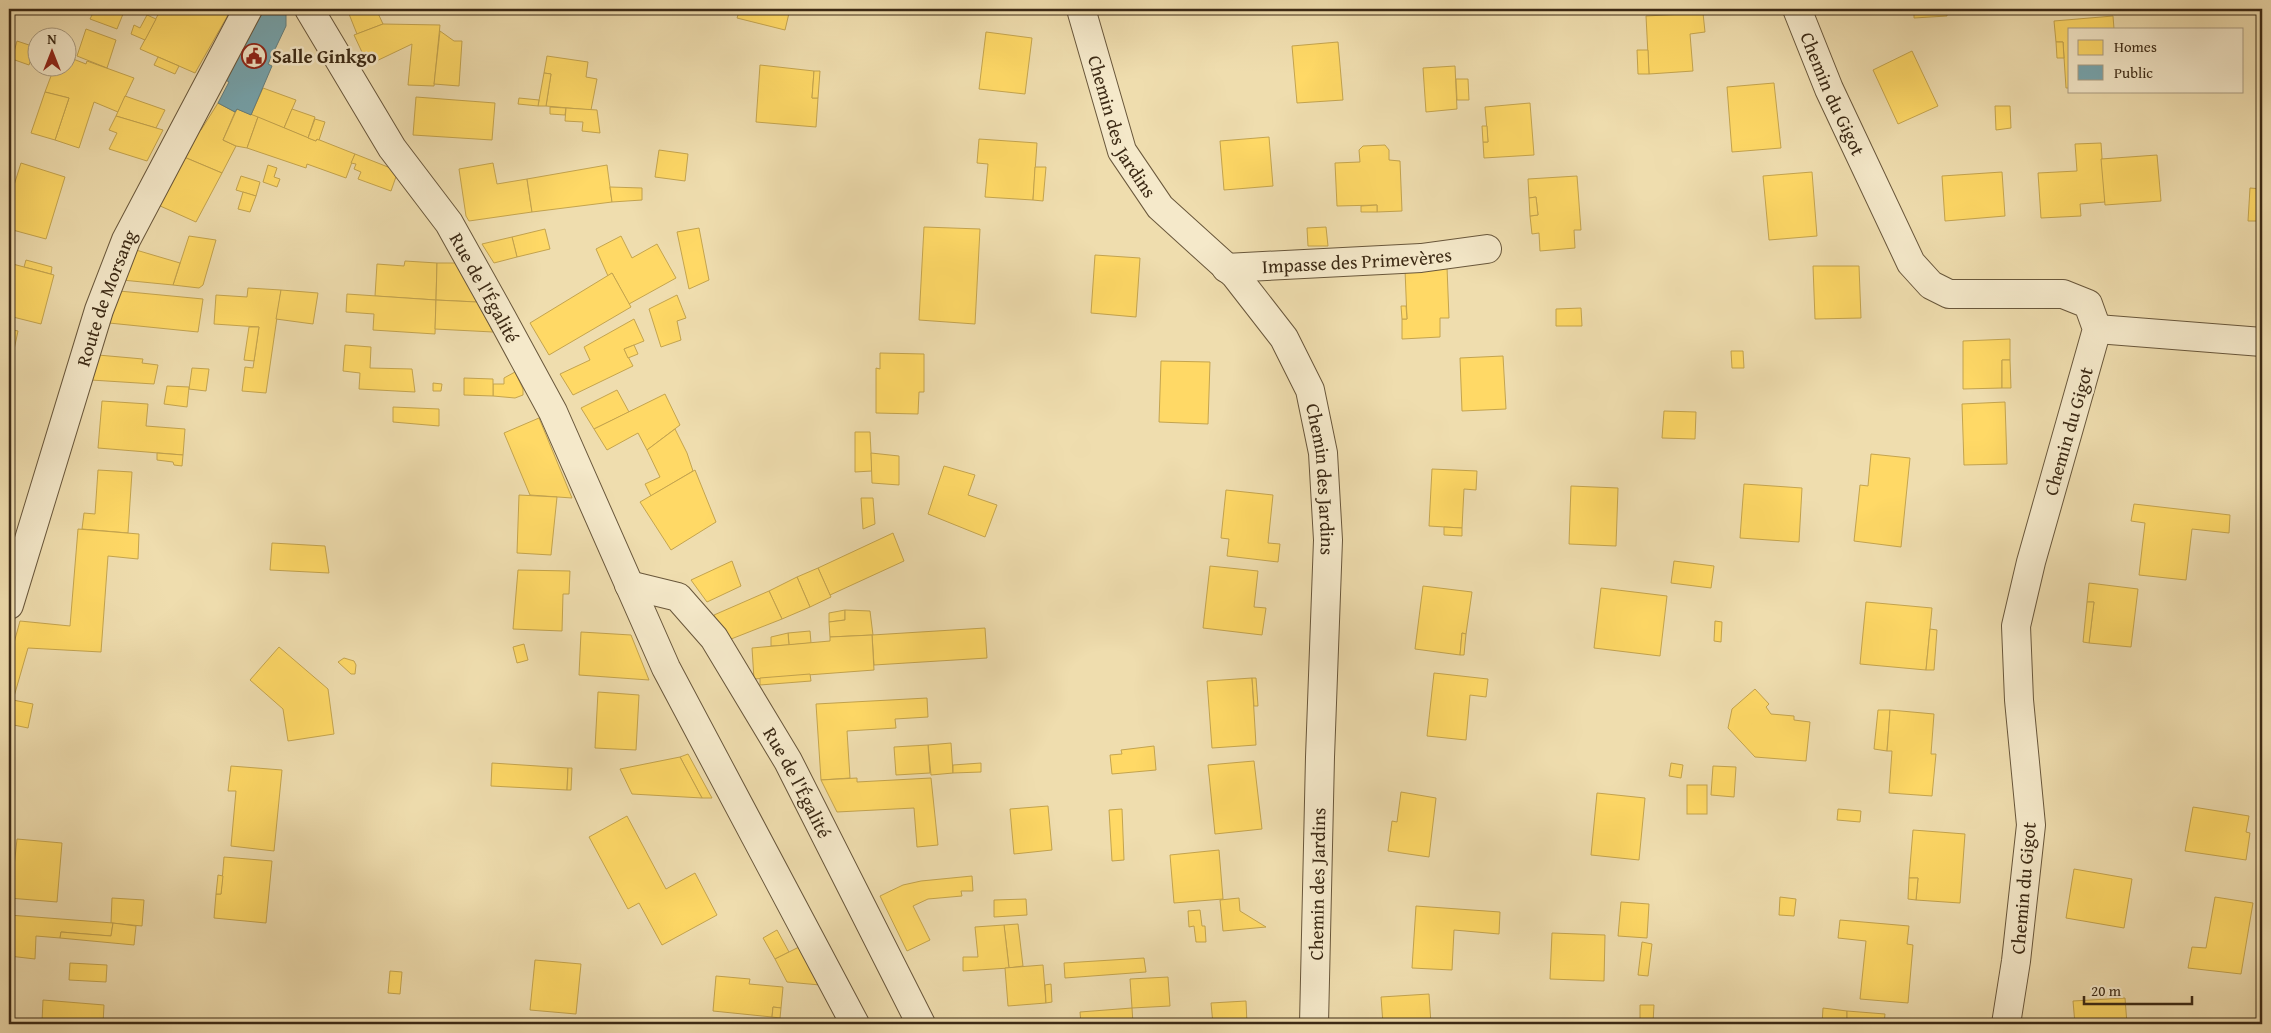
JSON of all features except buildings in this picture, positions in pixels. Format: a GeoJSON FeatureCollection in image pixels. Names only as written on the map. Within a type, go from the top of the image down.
{"type":"FeatureCollection","features":[{"type":"Feature","properties":{"kind":"street","name":"Route de Morsang"},"geometry":{"type":"LineString","coordinates":[[9,605],[99,310],[126,240],[248,9]]}},
{"type":"Feature","properties":{"kind":"street","name":"Rue de l'Égalité"},"geometry":{"type":"LineString","coordinates":[[309,9],[392,148],[449,223],[553,412],[666,668],[855,1024]]}},
{"type":"Feature","properties":{"kind":"street","name":"Chemin des Jardins"},"geometry":{"type":"LineString","coordinates":[[1081,9],[1122,151],[1160,207],[1235,275],[1284,338],[1310,390],[1323,453],[1328,540],[1319,777],[1314,1024]]}},
{"type":"Feature","properties":{"kind":"street","name":"Chemin du Gigot"},"geometry":{"type":"LineString","coordinates":[[1797,9],[1829,89],[1911,263],[1931,285],[1950,294],[2063,294],[2088,304],[2097,329],[2031,562],[2016,626],[2019,700],[2031,825],[2016,961],[2006,1024]]}},
{"type":"Feature","properties":{"kind":"street","name":"Impasse des Primevères"},"geometry":{"type":"LineString","coordinates":[[1226,268],[1421,258],[1488,250]]}},
{"type":"Feature","properties":{"kind":"street"},"geometry":{"type":"LineString","coordinates":[[2097,329],[2262,342]]}},
{"type":"Feature","properties":{"kind":"street","name":"Rue de l'Égalité"},"geometry":{"type":"LineString","coordinates":[[630,585],[678,597],[714,638],[788,761],[921,1024]]}},
{"type":"Feature","properties":{"kind":"place","name":"Salle Ginkgo"},"geometry":{"type":"Point","coordinates":[254,56]}}]}
